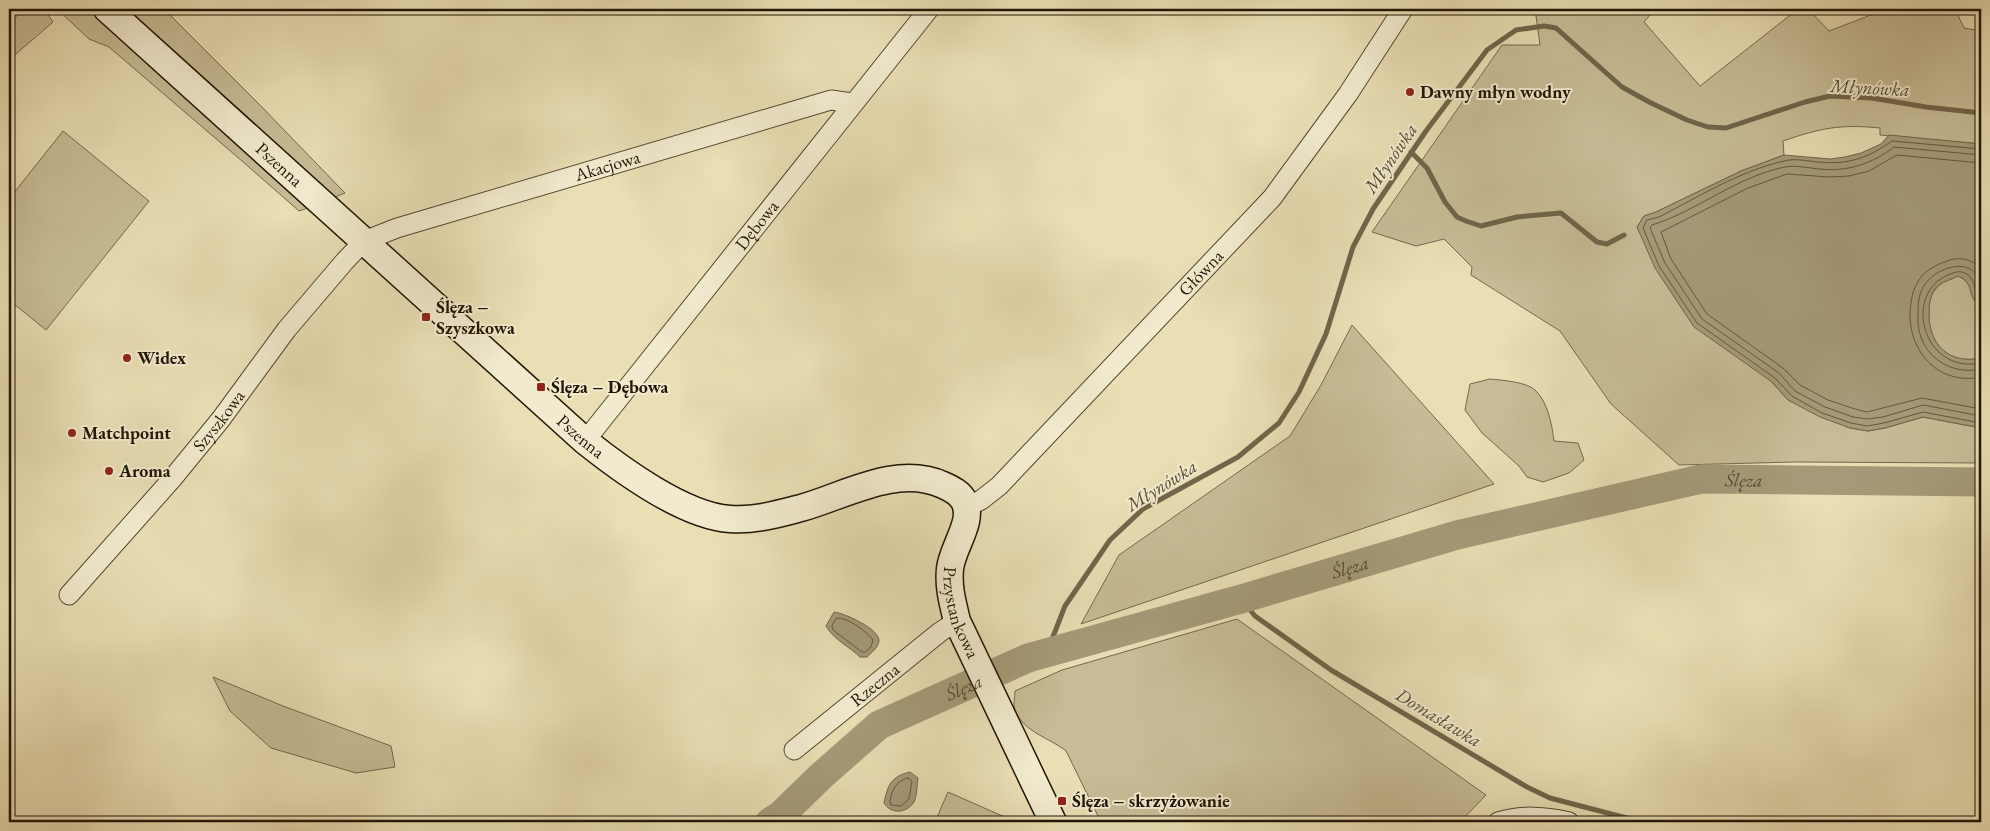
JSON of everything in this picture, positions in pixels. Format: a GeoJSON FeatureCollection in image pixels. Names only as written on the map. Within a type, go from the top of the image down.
{"type":"FeatureCollection","features":[{"type":"Feature","properties":{"kind":"street","name":"Pszenna"},"geometry":{"type":"LineString","coordinates":[[107,9],[585,441],[633,477],[678,502],[709,516],[741,520],[803,508],[872,484],[892,480],[917,479],[940,484],[957,492],[967,507]]}},
{"type":"Feature","properties":{"kind":"street","name":"Dębowa"},"geometry":{"type":"LineString","coordinates":[[585,441],[852,103],[929,9]]}},
{"type":"Feature","properties":{"kind":"street","name":"Główna"},"geometry":{"type":"LineString","coordinates":[[967,507],[981,500],[999,486],[1272,198],[1348,94],[1403,9]]}},
{"type":"Feature","properties":{"kind":"street","name":"Akacjowa"},"geometry":{"type":"LineString","coordinates":[[364,241],[416,223],[831,100],[852,103]]}},
{"type":"Feature","properties":{"kind":"street","name":"Szyszkowa"},"geometry":{"type":"LineString","coordinates":[[69,595],[177,472],[221,419],[287,329],[364,241]]}},
{"type":"Feature","properties":{"kind":"street","name":"Przystankowa"},"geometry":{"type":"LineString","coordinates":[[967,507],[967,521],[955,547],[950,567],[951,593],[957,621],[1053,822]]}},
{"type":"Feature","properties":{"kind":"street","name":"Rzeczna"},"geometry":{"type":"LineString","coordinates":[[794,750],[940,632],[957,621]]}},
{"type":"Feature","properties":{"kind":"street"},"geometry":{"type":"LineString","coordinates":[[1498,822],[1520,818],[1555,818],[1569,822]]}},
{"type":"Feature","properties":{"kind":"shaded area"},"geometry":{"type":"Polygon","coordinates":[[[26,9],[44,9],[53,22],[9,60],[9,22],[26,9]]]}},
{"type":"Feature","properties":{"kind":"shaded area"},"geometry":{"type":"Polygon","coordinates":[[[57,9],[93,9],[308,208],[299,211],[109,47],[89,39],[57,9]]]}},
{"type":"Feature","properties":{"kind":"shaded area"},"geometry":{"type":"Polygon","coordinates":[[[124,9],[164,9],[345,193],[333,198],[124,9]]]}},
{"type":"Feature","properties":{"kind":"shaded area"},"geometry":{"type":"Polygon","coordinates":[[[1535,9],[1655,9],[1644,22],[1700,86],[1798,9],[1808,9],[1829,31],[1876,13],[1923,9],[1955,9],[1964,28],[1981,31],[1981,144],[1880,135],[1880,128],[1842,127],[1820,130],[1783,141],[1784,155],[1741,171],[1644,216],[1637,227],[1644,241],[1788,400],[1850,428],[1868,431],[1923,417],[1981,428],[1981,463],[1794,462],[1679,465],[1611,404],[1560,331],[1471,275],[1472,267],[1444,239],[1416,246],[1372,232],[1502,45],[1540,45],[1535,9]]]}},
{"type":"Feature","properties":{"kind":"shaded area"},"geometry":{"type":"Polygon","coordinates":[[[63,131],[149,201],[46,330],[9,300],[9,199],[63,131]]]}},
{"type":"Feature","properties":{"kind":"shaded area"},"geometry":{"type":"Polygon","coordinates":[[[1958,276],[1968,284],[1977,303],[1981,305],[1981,358],[1959,358],[1950,355],[1937,343],[1932,334],[1929,312],[1932,295],[1940,285],[1958,276]]]}},
{"type":"Feature","properties":{"kind":"shaded area"},"geometry":{"type":"Polygon","coordinates":[[[1352,325],[1494,484],[1081,624],[1119,555],[1290,436],[1321,385],[1352,325]]]}},
{"type":"Feature","properties":{"kind":"shaded area"},"geometry":{"type":"Polygon","coordinates":[[[1490,379],[1520,383],[1535,390],[1546,407],[1551,421],[1554,441],[1578,443],[1584,460],[1569,473],[1543,482],[1527,477],[1519,466],[1482,433],[1465,410],[1470,384],[1490,379]]]}},
{"type":"Feature","properties":{"kind":"shaded area"},"geometry":{"type":"Polygon","coordinates":[[[1237,619],[1486,795],[1460,822],[1101,822],[1066,751],[1030,729],[1019,718],[1014,708],[1015,691],[1062,670],[1237,619]]]}},
{"type":"Feature","properties":{"kind":"shaded area"},"geometry":{"type":"Polygon","coordinates":[[[213,677],[283,706],[391,746],[395,767],[356,773],[271,748],[230,711],[213,677]]]}},
{"type":"Feature","properties":{"kind":"shaded area"},"geometry":{"type":"Polygon","coordinates":[[[948,792],[1016,822],[935,822],[948,792]]]}},
{"type":"Feature","properties":{"kind":"water"},"geometry":{"type":"Polygon","coordinates":[[[1889,135],[1981,144],[1981,305],[1973,298],[1967,282],[1958,276],[1936,287],[1930,301],[1929,312],[1932,334],[1943,350],[1959,358],[1981,358],[1981,428],[1923,417],[1868,431],[1850,428],[1820,417],[1788,400],[1772,382],[1694,327],[1655,268],[1637,227],[1644,216],[1741,171],[1784,155],[1830,159],[1845,157],[1861,153],[1881,144],[1889,135]]]}},
{"type":"Feature","properties":{"kind":"water"},"geometry":{"type":"Polygon","coordinates":[[[834,612],[861,622],[878,636],[877,646],[867,657],[860,657],[829,631],[826,626],[834,612]]]}},
{"type":"Feature","properties":{"kind":"water"},"geometry":{"type":"Polygon","coordinates":[[[910,772],[918,778],[914,802],[907,809],[894,811],[884,803],[889,786],[898,776],[910,772]]]}},
{"type":"Feature","properties":{"kind":"waterway","name":"Młynówka"},"geometry":{"type":"LineString","coordinates":[[1047,652],[1065,606],[1110,540],[1143,509],[1238,457],[1279,423],[1299,392],[1326,334],[1353,247],[1373,209],[1426,131],[1487,50],[1516,30],[1544,26],[1556,28],[1622,87],[1687,120],[1708,127],[1726,128],[1805,102],[1830,96],[1872,98],[1926,107],[1981,113]]}},
{"type":"Feature","properties":{"kind":"waterway"},"geometry":{"type":"LineString","coordinates":[[1411,152],[1427,168],[1445,202],[1457,217],[1466,221],[1481,226],[1517,217],[1561,213],[1597,242],[1607,244],[1624,235]]}},
{"type":"Feature","properties":{"kind":"waterway","name":"Ślęza"},"geometry":{"type":"LineString","coordinates":[[770,822],[781,815],[821,776],[879,725],[1028,658],[1241,599],[1457,535],[1701,479],[1981,482]]}},
{"type":"Feature","properties":{"kind":"waterway","name":"Domasławka"},"geometry":{"type":"LineString","coordinates":[[1241,599],[1255,616],[1331,670],[1527,787],[1550,798],[1642,822]]}},
{"type":"Feature","properties":{"kind":"place","name":"Dawny młyn wodny"},"geometry":{"type":"Point","coordinates":[1410,92]}},
{"type":"Feature","properties":{"kind":"place","name":"Ślęza – Szyszkowa"},"geometry":{"type":"Point","coordinates":[426,317]}},
{"type":"Feature","properties":{"kind":"place","name":"Widex"},"geometry":{"type":"Point","coordinates":[127,358]}},
{"type":"Feature","properties":{"kind":"place","name":"Ślęza – Dębowa"},"geometry":{"type":"Point","coordinates":[541,387]}},
{"type":"Feature","properties":{"kind":"place","name":"Matchpoint"},"geometry":{"type":"Point","coordinates":[72,433]}},
{"type":"Feature","properties":{"kind":"place","name":"Aroma"},"geometry":{"type":"Point","coordinates":[109,471]}},
{"type":"Feature","properties":{"kind":"place","name":"Ślęza – skrzyżowanie"},"geometry":{"type":"Point","coordinates":[1062,801]}}]}
